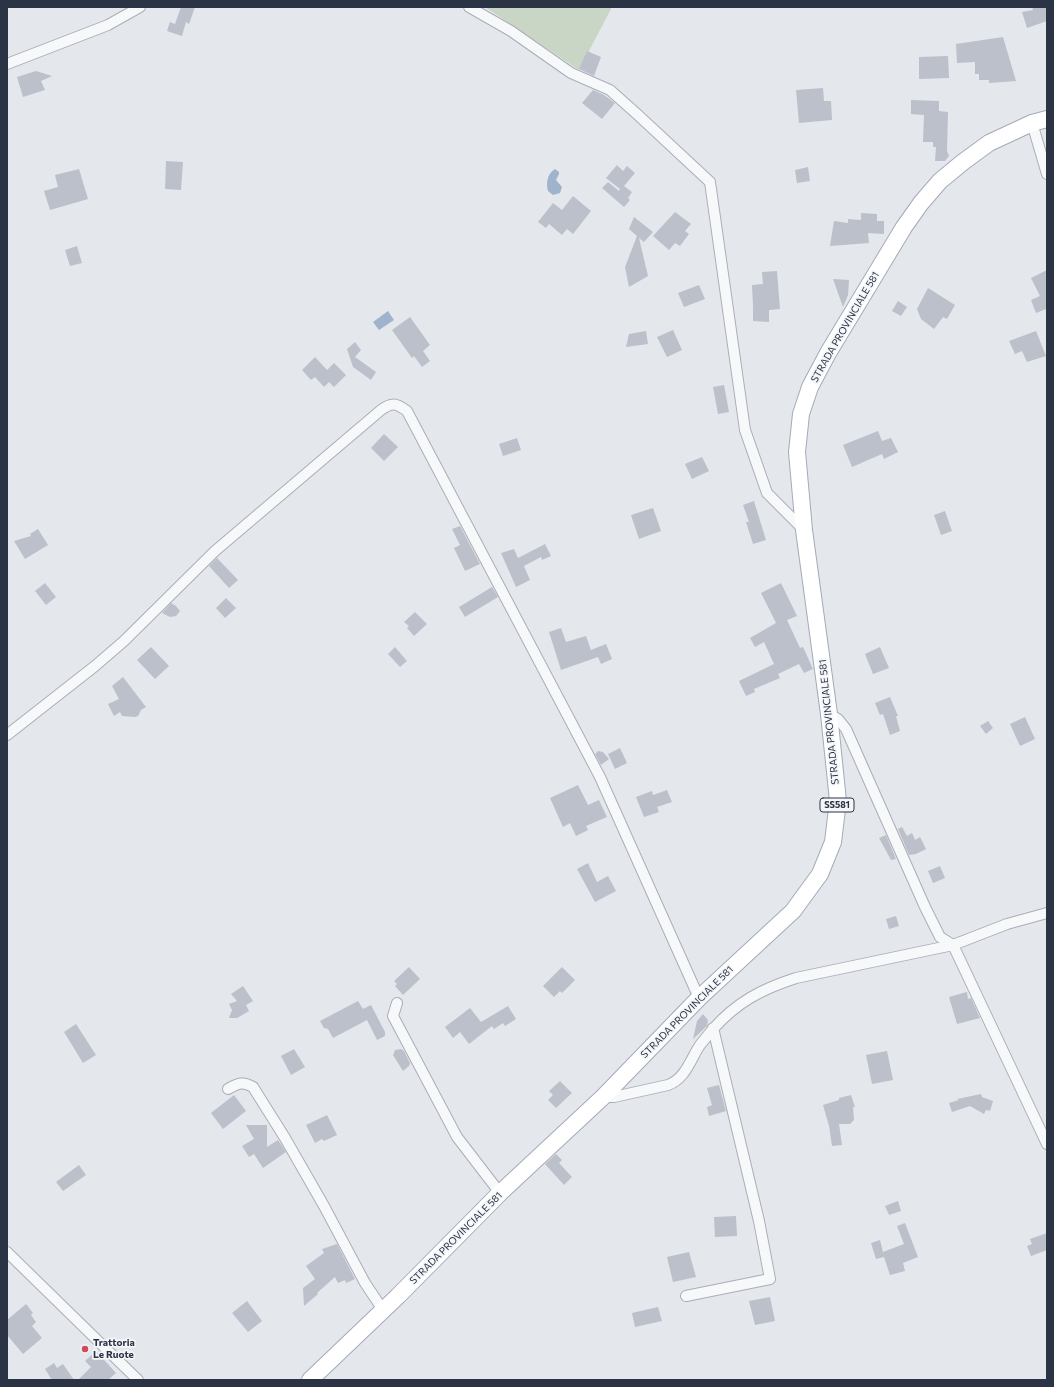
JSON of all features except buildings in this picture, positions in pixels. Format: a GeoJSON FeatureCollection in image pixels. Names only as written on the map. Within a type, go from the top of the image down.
{"type":"FeatureCollection","features":[{"type":"Feature","properties":{"kind":"main road","name":"STRADA PROVINCIALE 581"},"geometry":{"type":"LineString","coordinates":[[310,1380],[384,1310],[500,1193],[603,1097],[699,998],[793,911],[820,874],[833,842],[838,801],[829,714],[804,530],[797,452],[801,414],[810,387],[828,353],[904,227],[921,204],[940,181],[989,143],[1040,121]]}},
{"type":"Feature","properties":{"kind":"street"},"geometry":{"type":"LineString","coordinates":[[7,64],[108,25],[140,7]]}},
{"type":"Feature","properties":{"kind":"street"},"geometry":{"type":"LineString","coordinates":[[469,7],[511,31],[571,73],[610,90],[710,182],[745,430],[767,493],[804,530]]}},
{"type":"Feature","properties":{"kind":"street"},"geometry":{"type":"LineString","coordinates":[[1040,121],[1047,174]]}},
{"type":"Feature","properties":{"kind":"street"},"geometry":{"type":"LineString","coordinates":[[7,735],[95,666],[124,641],[215,551],[381,410],[390,404],[399,405],[407,411],[600,777],[699,998]]}},
{"type":"Feature","properties":{"kind":"street"},"geometry":{"type":"LineString","coordinates":[[829,714],[838,719],[846,729],[928,913],[940,937],[953,945],[1047,1144]]}},
{"type":"Feature","properties":{"kind":"street"},"geometry":{"type":"LineString","coordinates":[[603,1097],[614,1097],[668,1085],[675,1082],[683,1074],[700,1045],[713,1028],[740,1004],[772,986],[796,978],[953,945],[1007,924],[1047,913]]}},
{"type":"Feature","properties":{"kind":"street"},"geometry":{"type":"LineString","coordinates":[[396,1003],[393,1016],[458,1136],[500,1193]]}},
{"type":"Feature","properties":{"kind":"street"},"geometry":{"type":"LineString","coordinates":[[686,1296],[770,1280],[759,1221],[713,1028]]}},
{"type":"Feature","properties":{"kind":"street"},"geometry":{"type":"LineString","coordinates":[[228,1089],[241,1083],[247,1083],[253,1087],[285,1138],[320,1199],[364,1283],[384,1310]]}},
{"type":"Feature","properties":{"kind":"street"},"geometry":{"type":"LineString","coordinates":[[7,1252],[138,1380]]}},
{"type":"Feature","properties":{"kind":"green space"},"geometry":{"type":"Polygon","coordinates":[[[485,7],[612,7],[579,70],[485,7]]]}},
{"type":"Feature","properties":{"kind":"water"},"geometry":{"type":"Polygon","coordinates":[[[555,169],[559,172],[556,180],[562,187],[560,193],[553,195],[548,191],[547,182],[550,173],[555,169]]]}},
{"type":"Feature","properties":{"kind":"water"},"geometry":{"type":"Polygon","coordinates":[[[388,311],[394,320],[379,330],[373,322],[388,311]]]}},
{"type":"Feature","properties":{"kind":"place","name":"Trattoria Le Ruote"},"geometry":{"type":"Point","coordinates":[85,1349]}}]}
